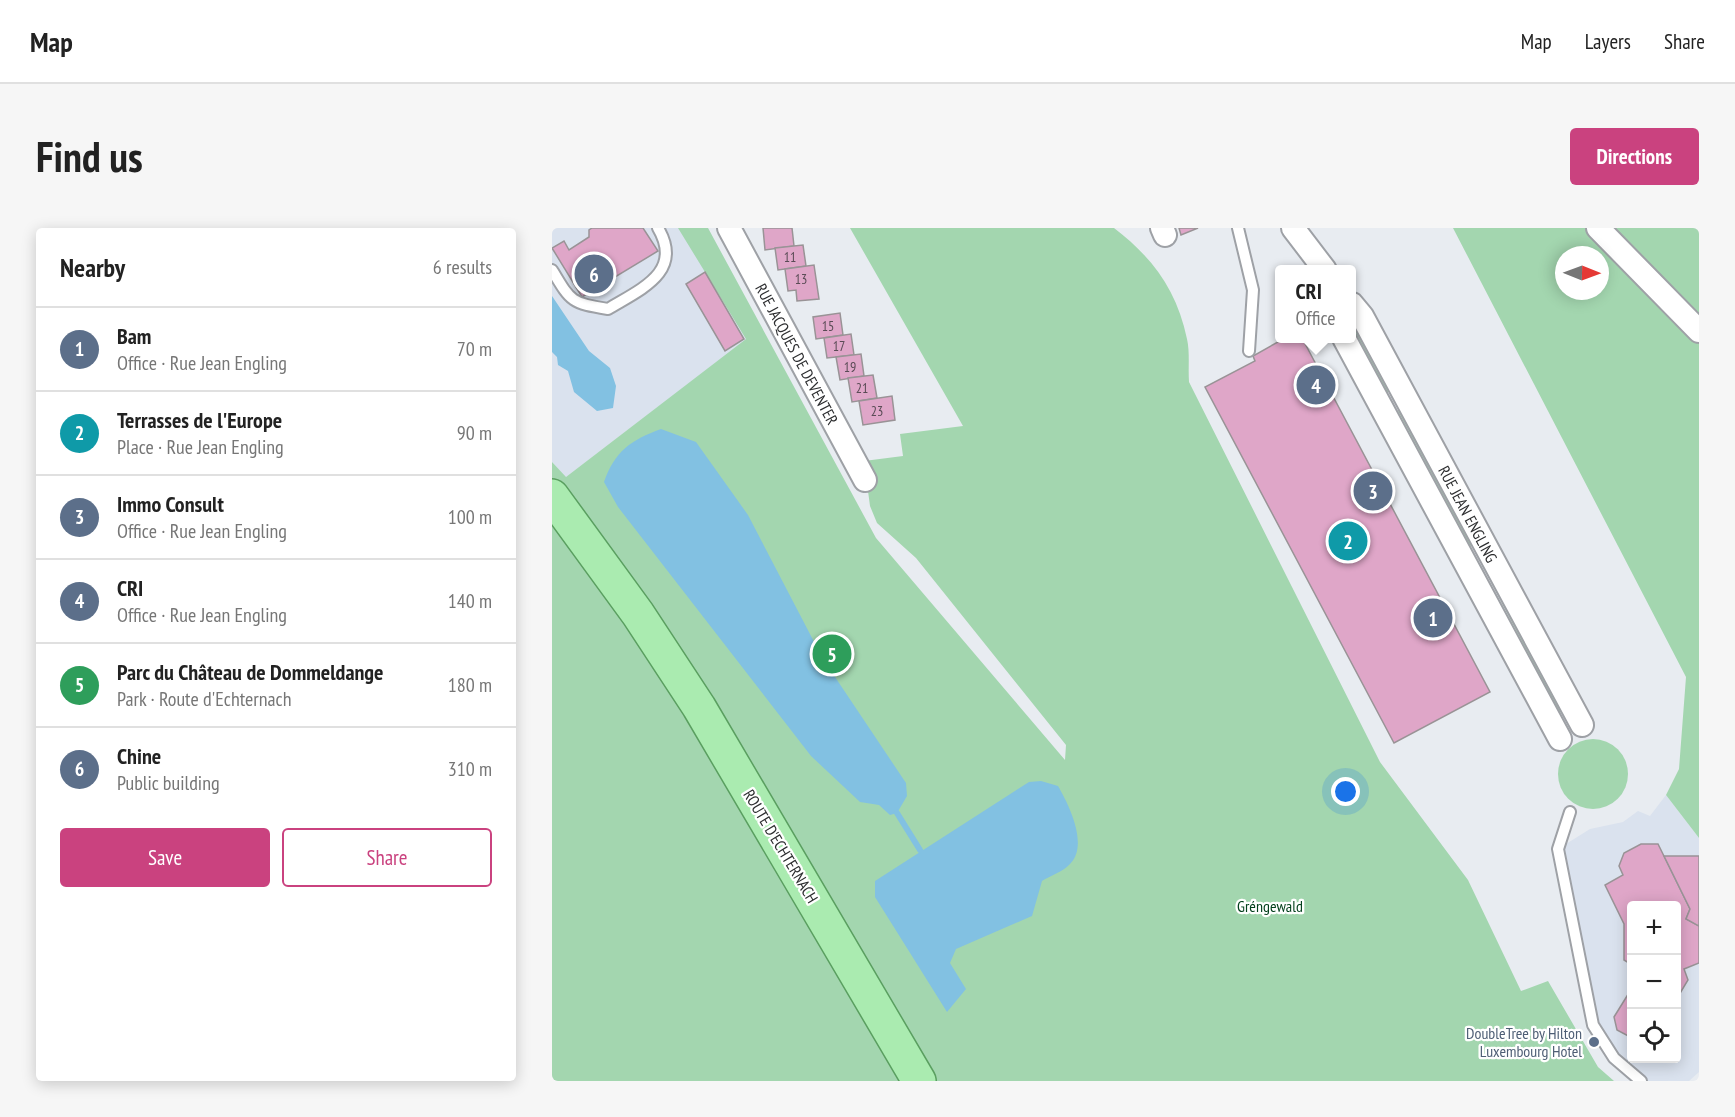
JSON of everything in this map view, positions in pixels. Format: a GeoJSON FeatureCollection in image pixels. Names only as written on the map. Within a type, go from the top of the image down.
{"type":"FeatureCollection","features":[{"type":"Feature","properties":{"kind":"main road","name":"ROUTE D'ECHTERNACH"},"geometry":{"type":"LineString","coordinates":[[552,496],[638,614],[705,717],[919,1081]]}},
{"type":"Feature","properties":{"kind":"street","name":"RUE JACQUES DE DEVENTER"},"geometry":{"type":"LineString","coordinates":[[729,228],[865,480]]}},
{"type":"Feature","properties":{"kind":"street"},"geometry":{"type":"LineString","coordinates":[[1292,228],[1309,265]]}},
{"type":"Feature","properties":{"kind":"street"},"geometry":{"type":"LineString","coordinates":[[1292,228],[1321,265]]}},
{"type":"Feature","properties":{"kind":"street"},"geometry":{"type":"LineString","coordinates":[[1598,228],[1699,331]]}},
{"type":"Feature","properties":{"kind":"street","name":"RUE JEAN ENGLING"},"geometry":{"type":"LineString","coordinates":[[1356,309],[1362,316],[1582,725]]}},
{"type":"Feature","properties":{"kind":"street","name":"RUE JEAN ENGLING"},"geometry":{"type":"LineString","coordinates":[[1346,343],[1560,739]]}},
{"type":"Feature","properties":{"kind":"lane"},"geometry":{"type":"LineString","coordinates":[[552,270],[566,293],[579,304],[608,309],[660,275],[667,259],[666,241],[658,228]]}},
{"type":"Feature","properties":{"kind":"lane"},"geometry":{"type":"LineString","coordinates":[[1238,228],[1253,290],[1249,351]]}},
{"type":"Feature","properties":{"kind":"lane"},"geometry":{"type":"LineString","coordinates":[[1570,812],[1558,849],[1593,1025],[1614,1058],[1641,1081]]}},
{"type":"Feature","properties":{"kind":"shaded area"},"geometry":{"type":"Polygon","coordinates":[[[552,228],[708,228],[761,328],[565,478],[552,462],[552,228]]]}},
{"type":"Feature","properties":{"kind":"shaded area"},"geometry":{"type":"Polygon","coordinates":[[[1666,795],[1699,838],[1699,1072],[1689,1081],[1641,1081],[1614,1058],[1593,1025],[1558,849],[1590,829],[1623,822],[1638,811],[1650,816],[1666,795]]]}},
{"type":"Feature","properties":{"kind":"green space","name":"Gréngewald"},"geometry":{"type":"Polygon","coordinates":[[[678,228],[708,228],[876,538],[1065,760],[1066,745],[916,558],[877,523],[870,506],[864,461],[903,456],[900,434],[963,426],[850,228],[1114,228],[1128,239],[1151,263],[1170,290],[1183,321],[1187,339],[1189,382],[1380,762],[1468,880],[1521,991],[1548,981],[1598,1067],[1614,1081],[552,1081],[552,462],[566,477],[746,339],[678,228]]]}},
{"type":"Feature","properties":{"kind":"green space"},"geometry":{"type":"Polygon","coordinates":[[[1453,228],[1699,228],[1699,838],[1666,795],[1679,769],[1686,677],[1453,228]]]}},
{"type":"Feature","properties":{"kind":"green space"},"geometry":{"type":"Polygon","coordinates":[[[1356,322],[1393,389],[1385,394],[1356,340],[1356,322]]]}},
{"type":"Feature","properties":{"kind":"green space"},"geometry":{"type":"Polygon","coordinates":[[[1403,409],[1475,544],[1470,546],[1398,411],[1403,409]]]}},
{"type":"Feature","properties":{"kind":"green space"},"geometry":{"type":"Polygon","coordinates":[[[1478,551],[1563,711],[1559,713],[1476,553],[1478,551]]]}},
{"type":"Feature","properties":{"kind":"green space"},"geometry":{"type":"Polygon","coordinates":[[[1593,739],[1606,742],[1618,749],[1625,761],[1628,774],[1625,787],[1618,799],[1606,806],[1593,809],[1580,806],[1568,799],[1561,787],[1558,774],[1561,761],[1568,749],[1580,742],[1593,739]]]}},
{"type":"Feature","properties":{"kind":"water"},"geometry":{"type":"Polygon","coordinates":[[[552,296],[589,351],[610,368],[616,386],[613,408],[597,411],[574,392],[568,371],[558,365],[557,357],[552,352],[552,296]]]}},
{"type":"Feature","properties":{"kind":"water"},"geometry":{"type":"Polygon","coordinates":[[[661,429],[696,442],[748,515],[823,659],[906,783],[907,796],[897,813],[890,815],[879,805],[860,802],[811,756],[618,507],[604,482],[608,471],[625,448],[661,429]]]}},
{"type":"Feature","properties":{"kind":"water"},"geometry":{"type":"Polygon","coordinates":[[[1041,781],[1058,786],[1072,814],[1078,846],[1075,856],[1067,867],[1042,881],[1032,916],[956,949],[950,963],[966,989],[947,1012],[875,897],[875,881],[1029,782],[1041,781]]]}},
{"type":"Feature","properties":{"kind":"building"},"geometry":{"type":"Polygon","coordinates":[[[592,228],[643,228],[658,251],[582,297],[552,248],[564,241],[569,250],[589,237],[589,230],[592,228]]]}},
{"type":"Feature","properties":{"kind":"building"},"geometry":{"type":"Polygon","coordinates":[[[763,228],[792,228],[794,246],[765,250],[763,228]]]}},
{"type":"Feature","properties":{"kind":"building"},"geometry":{"type":"Polygon","coordinates":[[[1179,228],[1198,228],[1181,235],[1179,228]]]}},
{"type":"Feature","properties":{"kind":"building"},"geometry":{"type":"Polygon","coordinates":[[[803,245],[806,266],[778,270],[775,248],[803,245]]]}},
{"type":"Feature","properties":{"kind":"building"},"geometry":{"type":"Polygon","coordinates":[[[814,265],[819,299],[797,301],[796,290],[788,291],[785,269],[814,265]]]}},
{"type":"Feature","properties":{"kind":"building"},"geometry":{"type":"Polygon","coordinates":[[[705,272],[744,339],[725,351],[686,284],[705,272]]]}},
{"type":"Feature","properties":{"kind":"building"},"geometry":{"type":"Polygon","coordinates":[[[840,313],[843,335],[816,339],[813,317],[840,313]]]}},
{"type":"Feature","properties":{"kind":"building"},"geometry":{"type":"Polygon","coordinates":[[[851,334],[854,355],[827,358],[824,338],[851,334]]]}},
{"type":"Feature","properties":{"kind":"building"},"geometry":{"type":"Polygon","coordinates":[[[1276,343],[1305,343],[1490,692],[1394,743],[1205,387],[1255,361],[1253,356],[1276,343]]]}},
{"type":"Feature","properties":{"kind":"building"},"geometry":{"type":"Polygon","coordinates":[[[861,354],[864,376],[840,380],[836,357],[861,354]]]}},
{"type":"Feature","properties":{"kind":"building"},"geometry":{"type":"Polygon","coordinates":[[[873,375],[877,398],[852,402],[848,378],[873,375]]]}},
{"type":"Feature","properties":{"kind":"building"},"geometry":{"type":"Polygon","coordinates":[[[892,396],[895,420],[863,425],[859,401],[892,396]]]}},
{"type":"Feature","properties":{"kind":"building"},"geometry":{"type":"Polygon","coordinates":[[[1641,844],[1658,844],[1690,909],[1686,919],[1699,926],[1699,963],[1684,969],[1688,980],[1681,992],[1681,901],[1627,901],[1627,962],[1624,960],[1624,924],[1605,885],[1623,875],[1619,866],[1624,853],[1641,844]]]}},
{"type":"Feature","properties":{"kind":"building"},"geometry":{"type":"Polygon","coordinates":[[[1664,856],[1699,856],[1699,926],[1686,919],[1690,909],[1664,856]]]}},
{"type":"Feature","properties":{"kind":"building"},"geometry":{"type":"Polygon","coordinates":[[[1627,996],[1627,1035],[1617,1030],[1614,1017],[1627,996]]]}},
{"type":"Feature","properties":{"kind":"waterway"},"geometry":{"type":"LineString","coordinates":[[897,813],[920,850]]}},
{"type":"Feature","properties":{"kind":"place","name":"Chine"},"geometry":{"type":"Point","coordinates":[594,274]}},
{"type":"Feature","properties":{"kind":"place","name":"CRI"},"geometry":{"type":"Point","coordinates":[1316,385]}},
{"type":"Feature","properties":{"kind":"place","name":"Immo Consult"},"geometry":{"type":"Point","coordinates":[1373,491]}},
{"type":"Feature","properties":{"kind":"place","name":"Terrasses de l'Europe"},"geometry":{"type":"Point","coordinates":[1348,541]}},
{"type":"Feature","properties":{"kind":"place","name":"Bam"},"geometry":{"type":"Point","coordinates":[1433,618]}},
{"type":"Feature","properties":{"kind":"place","name":"Parc du Château de Dommeldange"},"geometry":{"type":"Point","coordinates":[832,654]}},
{"type":"Feature","properties":{"kind":"place","name":"DoubleTree by Hilton Luxembourg Hotel"},"geometry":{"type":"Point","coordinates":[1594,1042]}}]}
